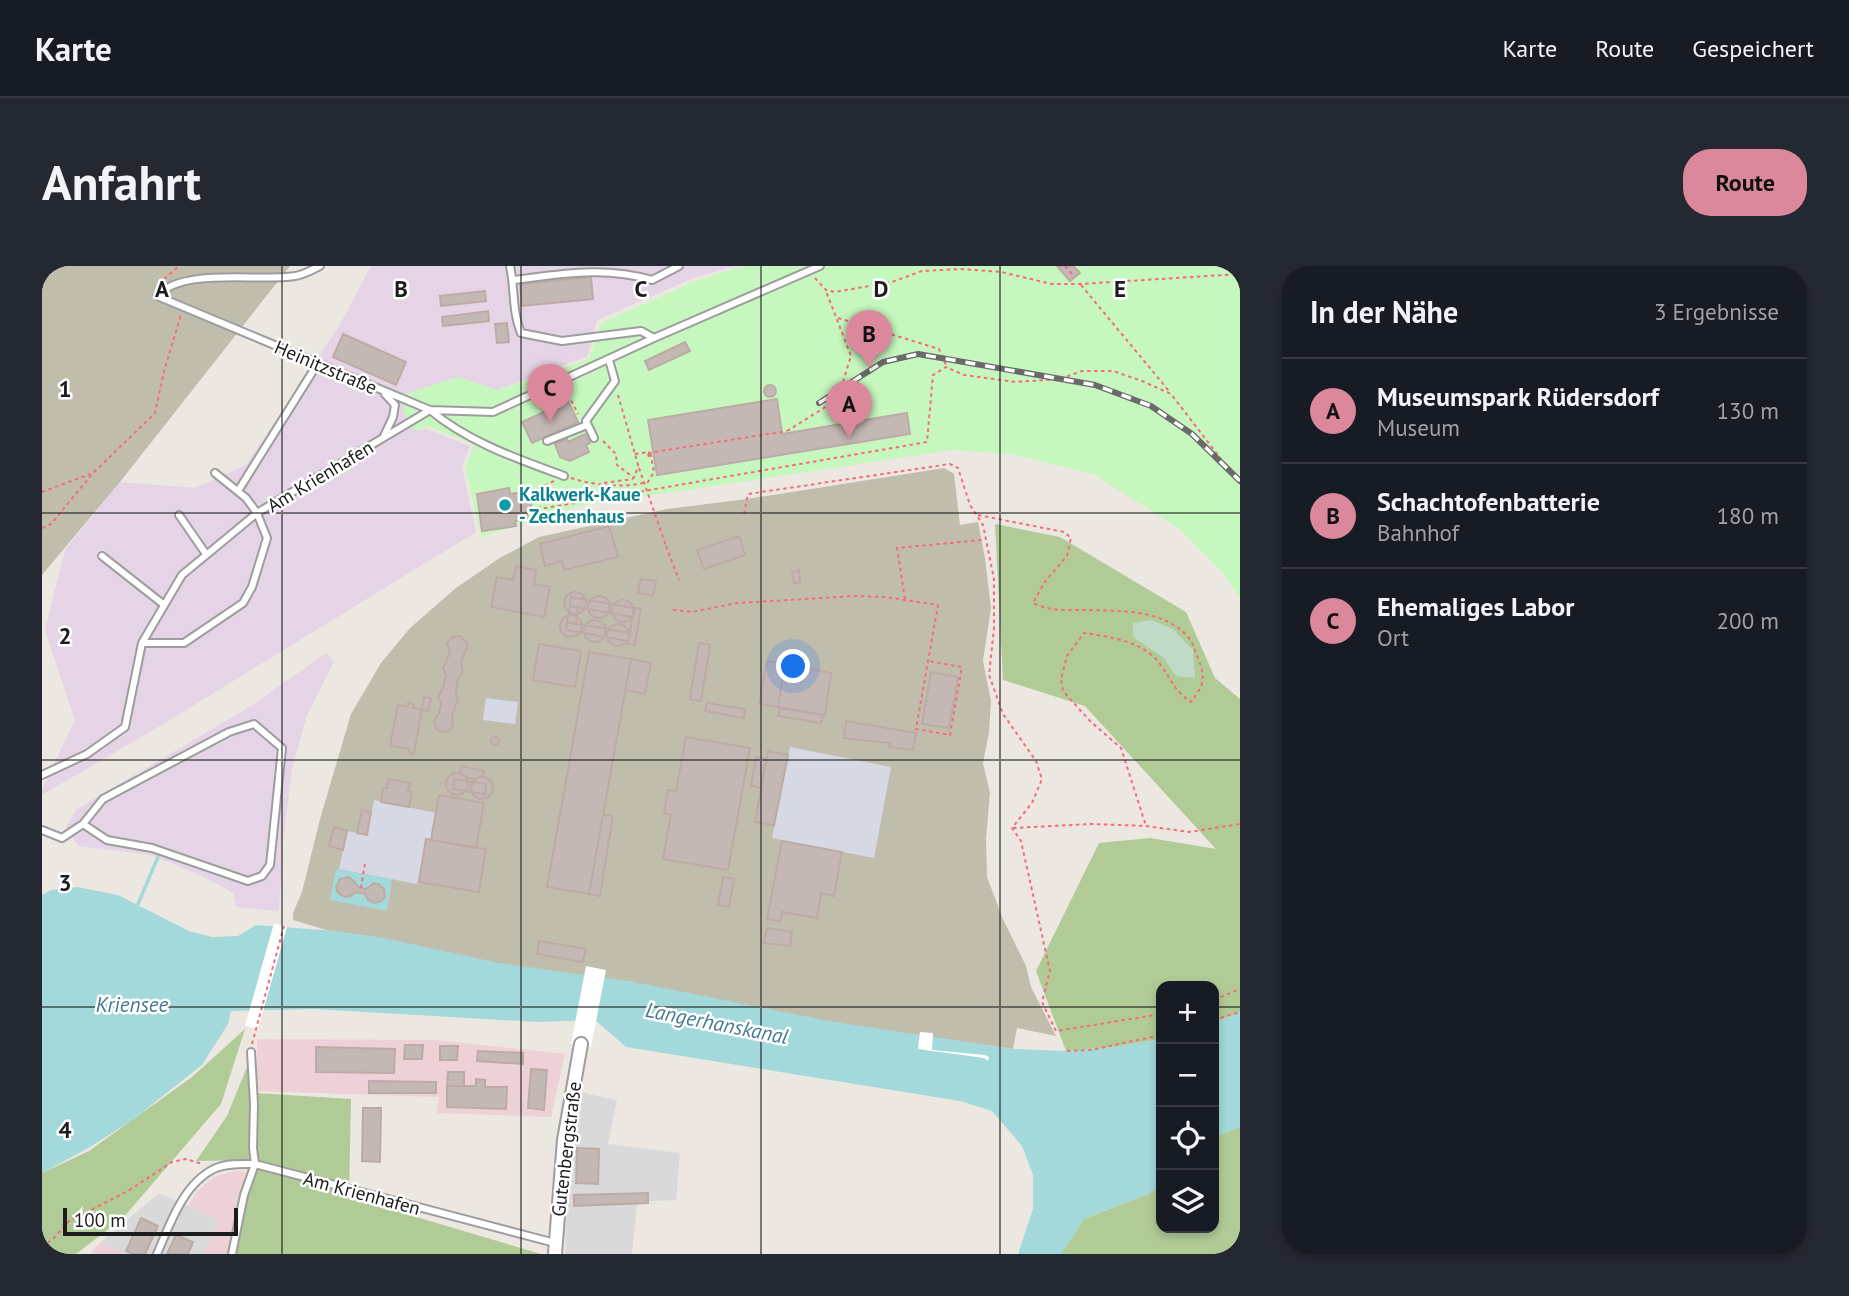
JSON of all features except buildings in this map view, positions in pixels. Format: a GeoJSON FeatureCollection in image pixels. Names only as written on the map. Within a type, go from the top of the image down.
{"type":"FeatureCollection","features":[{"type":"Feature","properties":{"kind":"street","name":"Gutenbergstraße"},"geometry":{"type":"LineString","coordinates":[[555,1248],[567,1110],[581,1044]]}},
{"type":"Feature","properties":{"kind":"lane"},"geometry":{"type":"LineString","coordinates":[[164,289],[189,280],[298,276],[320,266]]}},
{"type":"Feature","properties":{"kind":"lane"},"geometry":{"type":"LineString","coordinates":[[510,266],[515,319],[521,333],[562,341],[641,331],[654,338]]}},
{"type":"Feature","properties":{"kind":"lane"},"geometry":{"type":"LineString","coordinates":[[513,280],[595,270],[628,271],[652,280],[679,266]]}},
{"type":"Feature","properties":{"kind":"lane","name":"Heinitzstraße"},"geometry":{"type":"LineString","coordinates":[[164,289],[157,296],[430,410],[493,412],[820,266]]}},
{"type":"Feature","properties":{"kind":"lane"},"geometry":{"type":"LineString","coordinates":[[547,441],[586,423],[615,381],[609,360]]}},
{"type":"Feature","properties":{"kind":"lane","name":"Am Krienhafen"},"geometry":{"type":"LineString","coordinates":[[237,491],[318,363]]}},
{"type":"Feature","properties":{"kind":"lane","name":"Am Krienhafen"},"geometry":{"type":"LineString","coordinates":[[382,439],[393,417],[395,405],[384,392]]}},
{"type":"Feature","properties":{"kind":"lane"},"geometry":{"type":"LineString","coordinates":[[430,410],[450,427],[519,460],[564,476]]}},
{"type":"Feature","properties":{"kind":"lane","name":"Am Krienhafen"},"geometry":{"type":"LineString","coordinates":[[42,775],[87,754],[125,727],[142,643],[182,575],[257,513],[430,410]]}},
{"type":"Feature","properties":{"kind":"lane"},"geometry":{"type":"LineString","coordinates":[[586,423],[594,438]]}},
{"type":"Feature","properties":{"kind":"lane","name":"Am Krienhafen"},"geometry":{"type":"LineString","coordinates":[[142,643],[184,643],[243,603],[252,587],[267,538],[257,513],[237,491],[215,473]]}},
{"type":"Feature","properties":{"kind":"lane"},"geometry":{"type":"LineString","coordinates":[[179,514],[206,554]]}},
{"type":"Feature","properties":{"kind":"lane"},"geometry":{"type":"LineString","coordinates":[[102,556],[163,604]]}},
{"type":"Feature","properties":{"kind":"lane"},"geometry":{"type":"LineString","coordinates":[[42,830],[62,838],[83,824],[103,799],[229,732],[254,724],[282,748],[271,865],[262,876],[248,881],[152,848],[107,840],[83,824]]}},
{"type":"Feature","properties":{"kind":"lane"},"geometry":{"type":"LineString","coordinates":[[232,1254],[244,1195],[255,1164],[250,1052]]}},
{"type":"Feature","properties":{"kind":"lane","name":"Am Krienhafen"},"geometry":{"type":"LineString","coordinates":[[215,1168],[255,1164],[555,1248]]}},
{"type":"Feature","properties":{"kind":"lane"},"geometry":{"type":"LineString","coordinates":[[157,1254],[188,1191],[215,1168]]}},
{"type":"Feature","properties":{"kind":"path"},"geometry":{"type":"LineString","coordinates":[[164,289],[163,279],[179,266]]}},
{"type":"Feature","properties":{"kind":"path"},"geometry":{"type":"LineString","coordinates":[[1065,266],[1073,275]]}},
{"type":"Feature","properties":{"kind":"path"},"geometry":{"type":"LineString","coordinates":[[826,290],[835,292],[892,282],[922,271],[961,269],[1001,272],[1052,284],[1240,274]]}},
{"type":"Feature","properties":{"kind":"path"},"geometry":{"type":"LineString","coordinates":[[635,454],[787,431],[832,403],[841,388],[851,356],[826,290],[808,270]]}},
{"type":"Feature","properties":{"kind":"path"},"geometry":{"type":"LineString","coordinates":[[1080,284],[1240,479]]}},
{"type":"Feature","properties":{"kind":"path"},"geometry":{"type":"LineString","coordinates":[[42,528],[51,524],[93,473],[155,413],[164,371],[183,308]]}},
{"type":"Feature","properties":{"kind":"path"},"geometry":{"type":"LineString","coordinates":[[837,318],[939,349],[946,367],[964,375],[1016,382],[1059,379],[1082,371],[1114,371],[1171,394]]}},
{"type":"Feature","properties":{"kind":"path"},"geometry":{"type":"LineString","coordinates":[[649,452],[654,472],[648,482],[633,486],[595,484],[564,476],[538,489],[540,509],[927,442],[933,375],[946,367]]}},
{"type":"Feature","properties":{"kind":"path"},"geometry":{"type":"LineString","coordinates":[[562,381],[581,420],[586,423]]}},
{"type":"Feature","properties":{"kind":"path"},"geometry":{"type":"LineString","coordinates":[[615,381],[638,466],[679,580]]}},
{"type":"Feature","properties":{"kind":"path"},"geometry":{"type":"LineString","coordinates":[[594,438],[606,443],[615,454],[617,465],[634,478]]}},
{"type":"Feature","properties":{"kind":"path"},"geometry":{"type":"LineString","coordinates":[[744,514],[748,494],[950,464],[958,468],[970,505],[983,525],[994,579],[994,628],[989,676],[1003,714],[1035,761],[1042,779],[1032,803],[1012,828]]}},
{"type":"Feature","properties":{"kind":"path"},"geometry":{"type":"LineString","coordinates":[[634,478],[638,466]]}},
{"type":"Feature","properties":{"kind":"path"},"geometry":{"type":"LineString","coordinates":[[42,492],[93,473]]}},
{"type":"Feature","properties":{"kind":"path"},"geometry":{"type":"LineString","coordinates":[[595,484],[634,478]]}},
{"type":"Feature","properties":{"kind":"path"},"geometry":{"type":"LineString","coordinates":[[977,515],[1065,531],[1072,538],[1066,556],[1044,583],[1033,603],[1046,609],[1155,615],[1176,625],[1191,640],[1204,674],[1200,691],[1191,702],[1178,694],[1158,661],[1127,640],[1084,633],[1067,656],[1061,679],[1063,691],[1090,721],[1121,748],[1146,826]]}},
{"type":"Feature","properties":{"kind":"path"},"geometry":{"type":"LineString","coordinates":[[905,600],[897,548],[982,540]]}},
{"type":"Feature","properties":{"kind":"path"},"geometry":{"type":"LineString","coordinates":[[673,610],[692,612],[737,603],[856,596],[938,606],[928,661],[916,729],[950,734],[962,667],[928,661]]}},
{"type":"Feature","properties":{"kind":"path"},"geometry":{"type":"LineString","coordinates":[[1012,828],[1091,824],[1146,826],[1189,832],[1240,824]]}},
{"type":"Feature","properties":{"kind":"path"},"geometry":{"type":"LineString","coordinates":[[1012,828],[1021,841],[1050,971],[1042,1002],[1056,1031],[1156,1015]]}},
{"type":"Feature","properties":{"kind":"path"},"geometry":{"type":"LineString","coordinates":[[361,888],[365,863]]}},
{"type":"Feature","properties":{"kind":"path"},"geometry":{"type":"LineString","coordinates":[[250,1052],[284,926]]}},
{"type":"Feature","properties":{"kind":"path"},"geometry":{"type":"LineString","coordinates":[[1219,998],[1240,989]]}},
{"type":"Feature","properties":{"kind":"path"},"geometry":{"type":"LineString","coordinates":[[1219,1018],[1240,1012]]}},
{"type":"Feature","properties":{"kind":"path"},"geometry":{"type":"LineString","coordinates":[[1068,1051],[1091,1050],[1156,1036]]}},
{"type":"Feature","properties":{"kind":"path"},"geometry":{"type":"LineString","coordinates":[[42,1247],[69,1221],[128,1191],[172,1162],[186,1159],[215,1168]]}},
{"type":"Feature","properties":{"kind":"shaded area"},"geometry":{"type":"Polygon","coordinates":[[[42,266],[290,266],[120,482],[42,575],[42,266]]]}},
{"type":"Feature","properties":{"kind":"shaded area"},"geometry":{"type":"Polygon","coordinates":[[[371,266],[734,266],[694,278],[597,320],[588,356],[497,390],[457,377],[415,431],[427,429],[470,446],[462,466],[476,532],[155,729],[42,795],[42,789],[75,720],[45,630],[65,550],[120,482],[196,488],[246,465],[339,326],[371,266]]]}},
{"type":"Feature","properties":{"kind":"shaded area"},"geometry":{"type":"Polygon","coordinates":[[[944,468],[954,474],[960,525],[978,522],[991,608],[983,661],[991,701],[983,763],[990,793],[986,839],[987,877],[1003,919],[1026,966],[1031,987],[1056,1036],[1017,1028],[1013,1049],[804,1019],[501,966],[326,930],[293,920],[351,714],[381,663],[410,628],[456,588],[498,559],[539,537],[667,509],[944,468]]]}},
{"type":"Feature","properties":{"kind":"shaded area"},"geometry":{"type":"Polygon","coordinates":[[[326,653],[334,662],[306,718],[292,769],[283,841],[279,911],[236,907],[233,893],[152,855],[78,846],[66,827],[77,809],[251,706],[326,653]]]}},
{"type":"Feature","properties":{"kind":"shaded area"},"geometry":{"type":"Polygon","coordinates":[[[486,698],[518,702],[515,724],[483,720],[486,698]]]}},
{"type":"Feature","properties":{"kind":"shaded area"},"geometry":{"type":"Polygon","coordinates":[[[790,747],[891,767],[874,858],[772,838],[790,747]]]}},
{"type":"Feature","properties":{"kind":"shaded area"},"geometry":{"type":"Polygon","coordinates":[[[374,800],[436,813],[431,840],[426,840],[417,884],[339,869],[347,831],[367,835],[374,800]]]}},
{"type":"Feature","properties":{"kind":"shaded area"},"geometry":{"type":"Polygon","coordinates":[[[257,1039],[435,1040],[565,1054],[551,1117],[437,1113],[439,1097],[257,1091],[257,1039]]]}},
{"type":"Feature","properties":{"kind":"shaded area"},"geometry":{"type":"Polygon","coordinates":[[[580,1092],[617,1100],[608,1144],[680,1153],[676,1200],[637,1202],[632,1254],[565,1254],[569,1160],[580,1092]]]}},
{"type":"Feature","properties":{"kind":"shaded area"},"geometry":{"type":"Polygon","coordinates":[[[235,1171],[246,1172],[229,1254],[204,1254],[219,1220],[188,1206],[199,1189],[216,1176],[235,1171]]]}},
{"type":"Feature","properties":{"kind":"shaded area"},"geometry":{"type":"Polygon","coordinates":[[[159,1193],[219,1220],[204,1254],[124,1254],[100,1243],[159,1193]]]}},
{"type":"Feature","properties":{"kind":"shaded area"},"geometry":{"type":"Polygon","coordinates":[[[100,1243],[126,1254],[90,1254],[100,1243]]]}},
{"type":"Feature","properties":{"kind":"green space"},"geometry":{"type":"Polygon","coordinates":[[[743,266],[1240,266],[1240,599],[1223,573],[1180,529],[1093,474],[1010,454],[953,450],[580,506],[481,537],[465,467],[474,445],[428,426],[415,431],[403,412],[406,394],[457,377],[498,390],[589,359],[601,323],[698,280],[743,266]]]}},
{"type":"Feature","properties":{"kind":"green space"},"geometry":{"type":"Polygon","coordinates":[[[995,524],[1060,537],[1186,612],[1215,678],[1240,699],[1240,1012],[1219,1021],[1219,981],[1156,981],[1156,1040],[1116,1047],[1066,1051],[1036,971],[1099,843],[1150,838],[1216,849],[1085,706],[1003,680],[995,524]]]}},
{"type":"Feature","properties":{"kind":"green space"},"geometry":{"type":"Polygon","coordinates":[[[1151,620],[1173,629],[1193,650],[1195,678],[1176,676],[1164,658],[1133,637],[1133,623],[1151,620]]]}},
{"type":"Feature","properties":{"kind":"green space"},"geometry":{"type":"Polygon","coordinates":[[[245,1029],[221,1104],[123,1218],[76,1254],[42,1254],[42,1173],[89,1151],[192,1077],[245,1029]]]}},
{"type":"Feature","properties":{"kind":"green space"},"geometry":{"type":"Polygon","coordinates":[[[249,1062],[255,1093],[351,1099],[349,1197],[541,1254],[234,1254],[249,1160],[196,1161],[227,1116],[249,1062]]]}},
{"type":"Feature","properties":{"kind":"green space"},"geometry":{"type":"Polygon","coordinates":[[[1240,1127],[1240,1254],[1061,1254],[1084,1219],[1156,1189],[1156,1233],[1219,1233],[1219,1135],[1240,1127]]]}},
{"type":"Feature","properties":{"kind":"water"},"geometry":{"type":"Polygon","coordinates":[[[336,869],[392,879],[387,911],[330,900],[336,869]]]}},
{"type":"Feature","properties":{"kind":"water"},"geometry":{"type":"Polygon","coordinates":[[[77,887],[118,895],[189,931],[212,937],[238,936],[256,925],[336,931],[384,938],[499,963],[628,981],[829,1021],[1013,1049],[1066,1051],[1116,1047],[1156,1040],[1156,1189],[1084,1219],[1061,1254],[1018,1254],[1033,1209],[1033,1175],[1022,1146],[992,1111],[960,1101],[626,1047],[595,1020],[538,1022],[313,1009],[231,1011],[228,1024],[202,1065],[131,1121],[42,1173],[42,895],[51,890],[77,887]]]}},
{"type":"Feature","properties":{"kind":"water"},"geometry":{"type":"Polygon","coordinates":[[[1240,1012],[1240,1127],[1219,1135],[1219,1044],[1219,1021],[1240,1012]]]}},
{"type":"Feature","properties":{"kind":"pier"},"geometry":{"type":"Polygon","coordinates":[[[274,923],[287,927],[258,1029],[245,1026],[274,923]]]}},
{"type":"Feature","properties":{"kind":"pier"},"geometry":{"type":"Polygon","coordinates":[[[586,966],[606,970],[591,1047],[571,1044],[586,966]]]}},
{"type":"Feature","properties":{"kind":"pier"},"geometry":{"type":"Polygon","coordinates":[[[920,1032],[933,1033],[932,1050],[985,1055],[989,1057],[988,1061],[984,1058],[918,1049],[920,1032]]]}},
{"type":"Feature","properties":{"kind":"waterway"},"geometry":{"type":"LineString","coordinates":[[138,904],[158,857]]}},
{"type":"Feature","properties":{"kind":"railway"},"geometry":{"type":"LineString","coordinates":[[819,403],[883,362],[918,354],[1095,385],[1151,406],[1192,434],[1240,481]]}},
{"type":"Feature","properties":{"kind":"place","name":"Schachtofenbatterie"},"geometry":{"type":"Point","coordinates":[869,368]}},
{"type":"Feature","properties":{"kind":"place","name":"Ehemaliges Labor"},"geometry":{"type":"Point","coordinates":[550,422]}},
{"type":"Feature","properties":{"kind":"place","name":"Museumspark Rüdersdorf"},"geometry":{"type":"Point","coordinates":[849,438]}},
{"type":"Feature","properties":{"kind":"place","name":"Kalkwerk-Kaue - Zechenhaus"},"geometry":{"type":"Point","coordinates":[505,505]}},
{"type":"Feature","properties":{"kind":"water label","name":"Kriensee"},"geometry":{"type":"Point","coordinates":[132,1004]}},
{"type":"Feature","properties":{"kind":"water label","name":"Langerhanskanal"},"geometry":{"type":"Point","coordinates":[717,1023]}}]}
